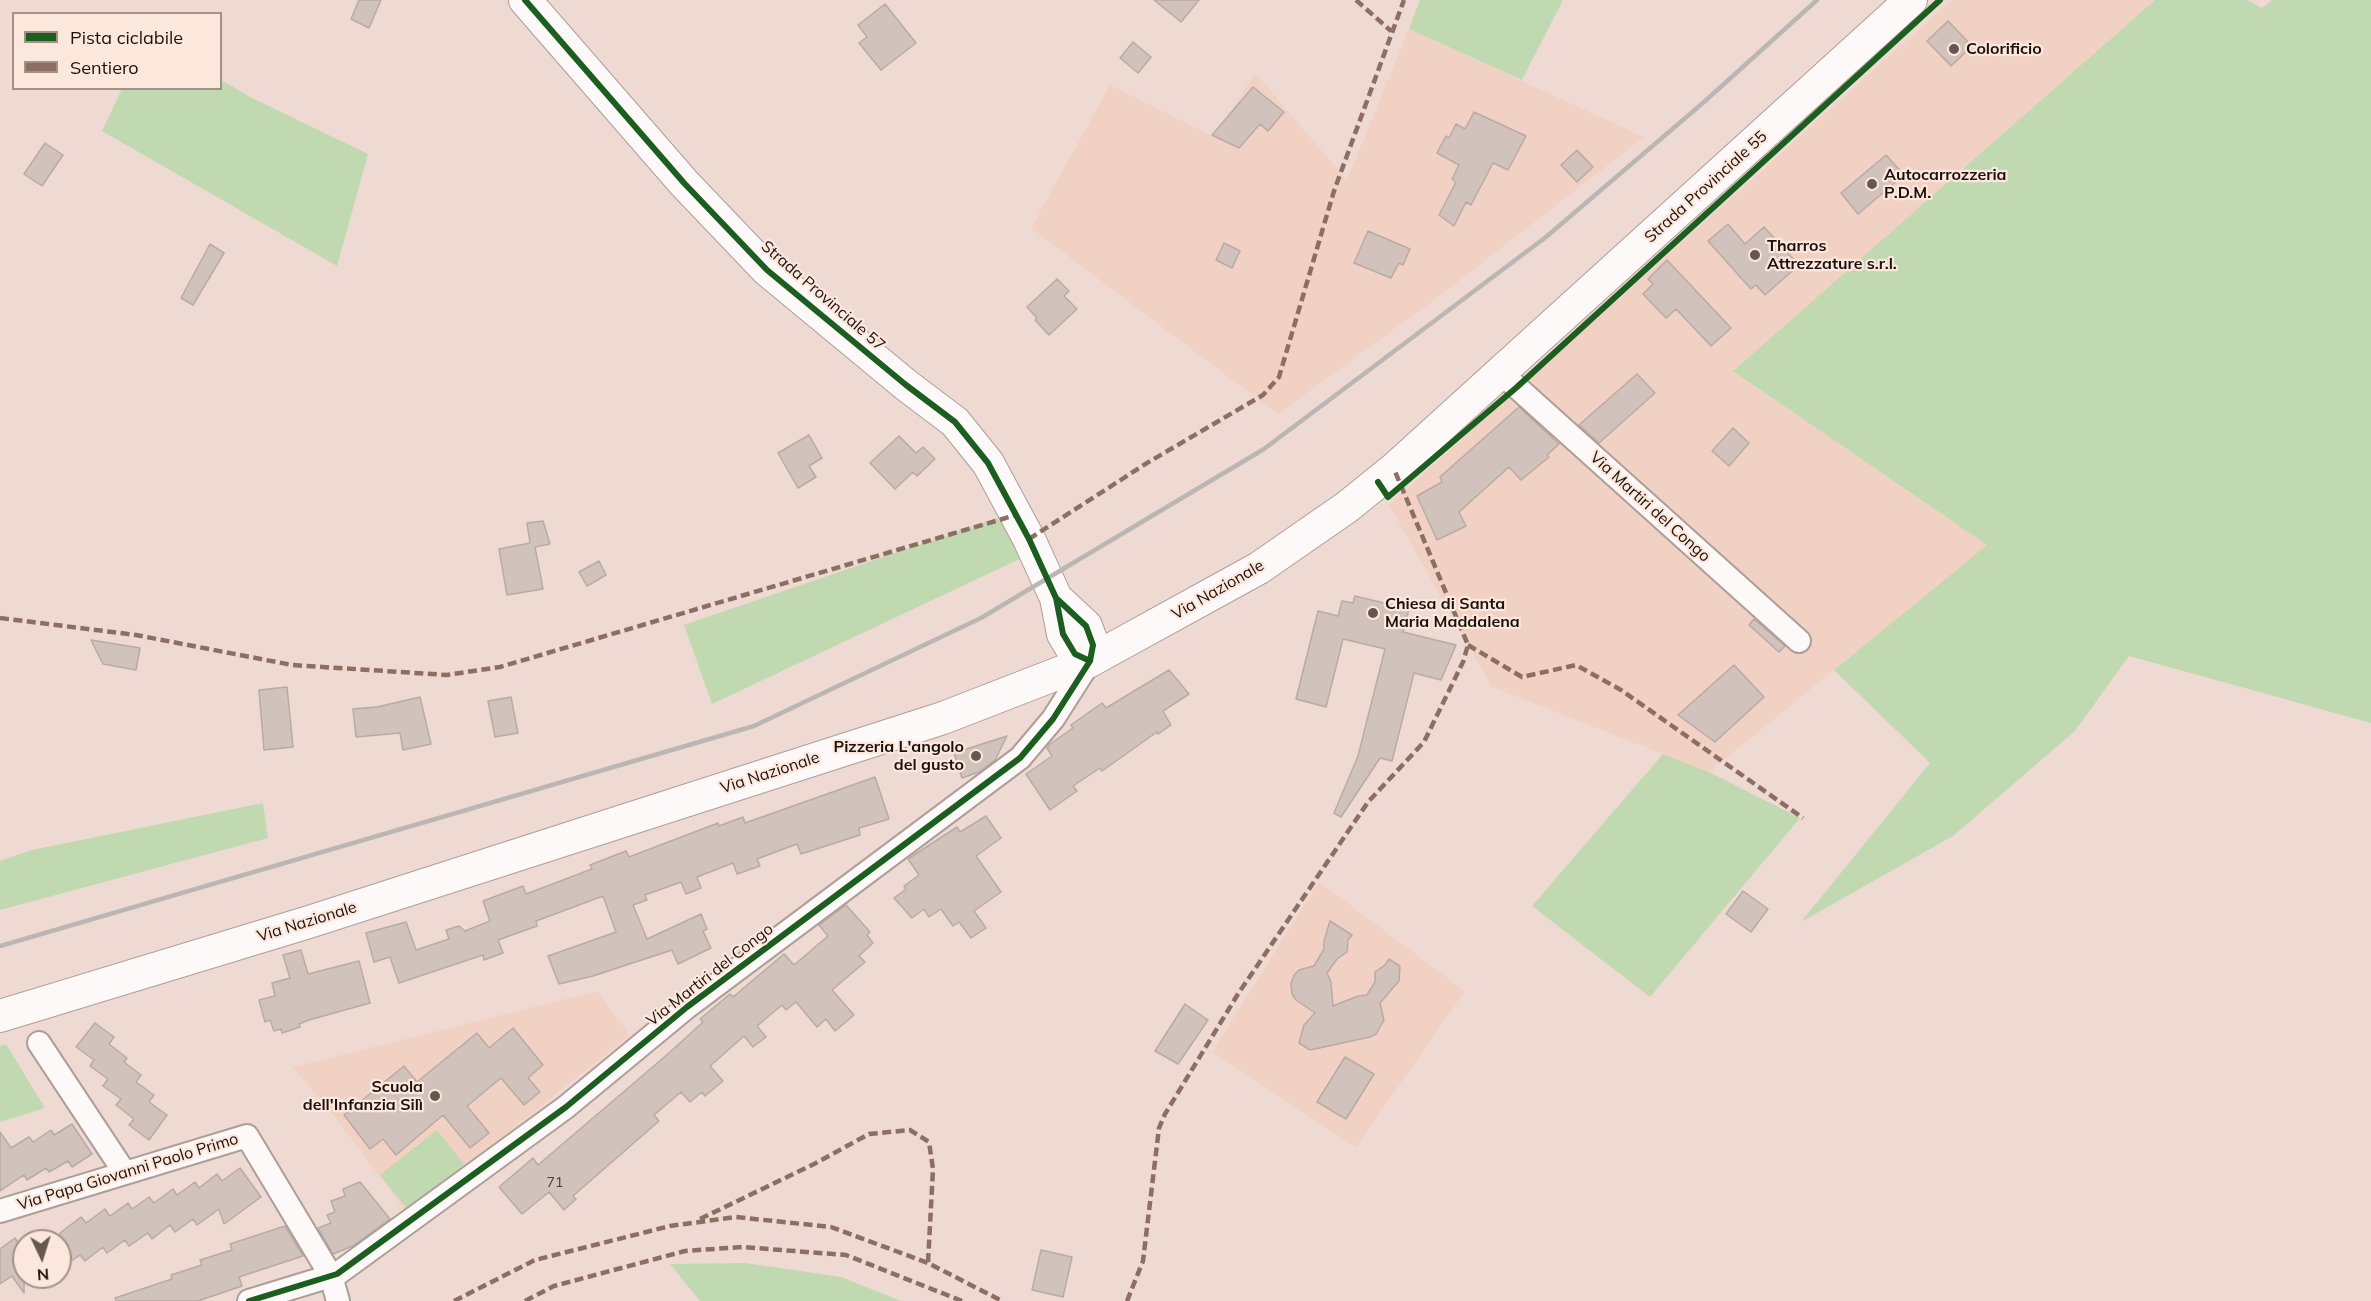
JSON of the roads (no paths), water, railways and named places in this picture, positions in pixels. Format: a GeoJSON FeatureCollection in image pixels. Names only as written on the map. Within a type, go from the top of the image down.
{"type":"FeatureCollection","features":[{"type":"Feature","properties":{"kind":"main road","name":"Strada Provinciale 57"},"geometry":{"type":"LineString","coordinates":[[525,0],[684,183],[767,270],[906,385],[955,422],[988,463],[1074,630]]}},
{"type":"Feature","properties":{"kind":"main road","name":"Strada Provinciale 55"},"geometry":{"type":"LineString","coordinates":[[1501,373],[1911,0]]}},
{"type":"Feature","properties":{"kind":"main road","name":"Via Nazionale"},"geometry":{"type":"LineString","coordinates":[[0,1016],[309,922],[943,718],[1090,661],[1259,568],[1347,507],[1394,469],[1501,373]]}},
{"type":"Feature","properties":{"kind":"main road"},"geometry":{"type":"LineString","coordinates":[[1074,630],[1105,631],[1155,626]]}},
{"type":"Feature","properties":{"kind":"main road"},"geometry":{"type":"LineString","coordinates":[[1074,630],[1093,645],[1090,661]]}},
{"type":"Feature","properties":{"kind":"main road"},"geometry":{"type":"LineString","coordinates":[[943,718],[993,682],[1042,662],[1057,650],[1074,630]]}},
{"type":"Feature","properties":{"kind":"street","name":"Via Martiri del Congo"},"geometry":{"type":"LineString","coordinates":[[1501,373],[1799,641]]}},
{"type":"Feature","properties":{"kind":"street","name":"Via Martiri del Congo"},"geometry":{"type":"LineString","coordinates":[[249,1301],[337,1274],[566,1107],[687,1007],[1020,758],[1053,719],[1090,661]]}},
{"type":"Feature","properties":{"kind":"street"},"geometry":{"type":"LineString","coordinates":[[39,1043],[125,1173]]}},
{"type":"Feature","properties":{"kind":"street","name":"Via Papa Giovanni Paolo Primo"},"geometry":{"type":"LineString","coordinates":[[0,1211],[247,1136],[331,1276],[338,1301]]}},
{"type":"Feature","properties":{"kind":"railway"},"geometry":{"type":"LineString","coordinates":[[0,946],[754,726],[981,618],[1264,449],[1546,237],[1704,102],[1817,0]]}},
{"type":"Feature","properties":{"kind":"place","name":"Colorificio"},"geometry":{"type":"Point","coordinates":[1954,49]}},
{"type":"Feature","properties":{"kind":"place","name":"Autocarrozzeria P.D.M."},"geometry":{"type":"Point","coordinates":[1872,184]}},
{"type":"Feature","properties":{"kind":"place","name":"Tharros Attrezzature s.r.l."},"geometry":{"type":"Point","coordinates":[1755,255]}},
{"type":"Feature","properties":{"kind":"place","name":"Chiesa di Santa Maria Maddalena"},"geometry":{"type":"Point","coordinates":[1373,613]}},
{"type":"Feature","properties":{"kind":"place","name":"Pizzeria L'angolo del gusto"},"geometry":{"type":"Point","coordinates":[976,756]}},
{"type":"Feature","properties":{"kind":"place","name":"Scuola dell'Infanzia Silì"},"geometry":{"type":"Point","coordinates":[435,1096]}}]}
